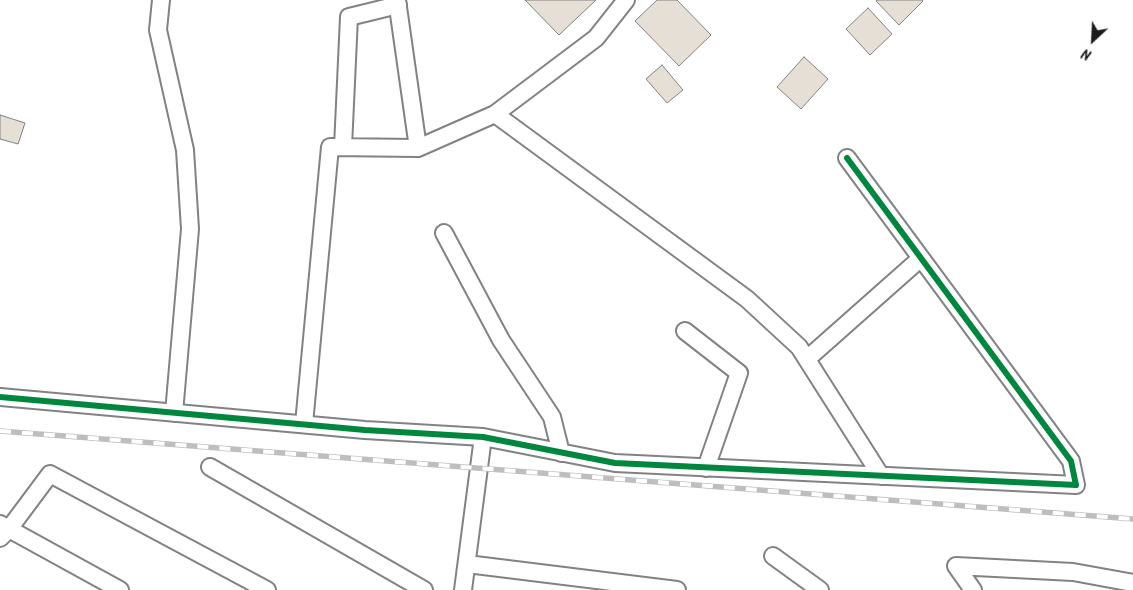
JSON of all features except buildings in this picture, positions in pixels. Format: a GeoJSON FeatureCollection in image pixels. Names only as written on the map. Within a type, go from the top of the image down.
{"type":"FeatureCollection","features":[{"type":"Feature","properties":{"kind":"street"},"geometry":{"type":"LineString","coordinates":[[161,0],[158,30],[185,150],[190,229],[174,413]]}},
{"type":"Feature","properties":{"kind":"street"},"geometry":{"type":"LineString","coordinates":[[304,424],[330,147],[418,148],[496,114],[596,38],[626,0]]}},
{"type":"Feature","properties":{"kind":"street"},"geometry":{"type":"LineString","coordinates":[[343,147],[349,17],[398,3],[418,148]]}},
{"type":"Feature","properties":{"kind":"street"},"geometry":{"type":"LineString","coordinates":[[496,114],[748,299],[800,347],[881,476]]}},
{"type":"Feature","properties":{"kind":"street"},"geometry":{"type":"LineString","coordinates":[[0,397],[365,430],[484,438],[615,463],[1076,485],[1071,461],[847,158]]}},
{"type":"Feature","properties":{"kind":"street"},"geometry":{"type":"LineString","coordinates":[[444,233],[501,340],[552,417],[560,453]]}},
{"type":"Feature","properties":{"kind":"street"},"geometry":{"type":"LineString","coordinates":[[807,359],[921,258]]}},
{"type":"Feature","properties":{"kind":"street"},"geometry":{"type":"LineString","coordinates":[[685,331],[739,373],[706,468]]}},
{"type":"Feature","properties":{"kind":"street"},"geometry":{"type":"LineString","coordinates":[[463,590],[484,438]]}},
{"type":"Feature","properties":{"kind":"street"},"geometry":{"type":"LineString","coordinates":[[210,467],[424,590]]}},
{"type":"Feature","properties":{"kind":"street"},"geometry":{"type":"LineString","coordinates":[[120,590],[3,531],[50,474],[267,590]]}},
{"type":"Feature","properties":{"kind":"street"},"geometry":{"type":"LineString","coordinates":[[773,556],[820,590]]}},
{"type":"Feature","properties":{"kind":"street"},"geometry":{"type":"LineString","coordinates":[[467,564],[677,590]]}},
{"type":"Feature","properties":{"kind":"street"},"geometry":{"type":"LineString","coordinates":[[973,590],[956,566],[1073,572],[1133,583]]}},
{"type":"Feature","properties":{"kind":"railway"},"geometry":{"type":"LineString","coordinates":[[0,431],[1133,519]]}},
{"type":"Feature","properties":{"kind":"cycle path"},"geometry":{"type":"LineString","coordinates":[[0,397],[365,430],[483,437],[615,463],[1076,485],[1071,461],[847,158]]}}]}
